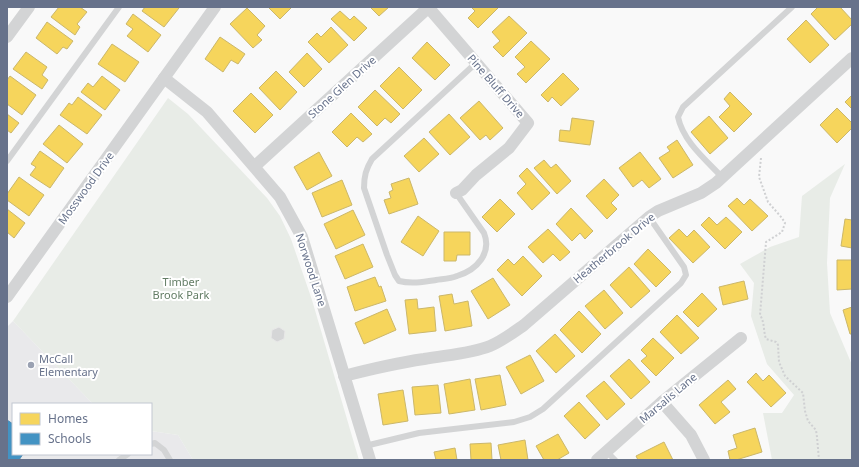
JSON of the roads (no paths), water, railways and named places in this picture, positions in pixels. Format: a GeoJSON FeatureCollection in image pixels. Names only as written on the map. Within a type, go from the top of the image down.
{"type":"FeatureCollection","features":[{"type":"Feature","properties":{"kind":"street"},"geometry":{"type":"LineString","coordinates":[[7,37],[29,7]]}},
{"type":"Feature","properties":{"kind":"street","name":"Mosswood Drive"},"geometry":{"type":"LineString","coordinates":[[7,297],[215,7]]}},
{"type":"Feature","properties":{"kind":"street","name":"Pine Bluff Drive"},"geometry":{"type":"LineString","coordinates":[[429,7],[528,123],[509,148],[476,175],[462,190],[456,193]]}},
{"type":"Feature","properties":{"kind":"street","name":"Stone Glen Drive"},"geometry":{"type":"LineString","coordinates":[[255,166],[429,7]]}},
{"type":"Feature","properties":{"kind":"street","name":"Heatherbrook Drive"},"geometry":{"type":"LineString","coordinates":[[344,376],[404,362],[474,351],[491,345],[524,325],[649,217],[658,211],[701,193],[716,183],[852,58]]}},
{"type":"Feature","properties":{"kind":"street","name":"Norwood Lane"},"geometry":{"type":"LineString","coordinates":[[164,78],[207,112],[255,166],[280,197],[302,237],[370,460]]}},
{"type":"Feature","properties":{"kind":"street","name":"Marsalis Lane"},"geometry":{"type":"LineString","coordinates":[[597,460],[611,456],[662,402],[741,338]]}},
{"type":"Feature","properties":{"kind":"street"},"geometry":{"type":"LineString","coordinates":[[662,402],[691,435],[704,460]]}},
{"type":"Feature","properties":{"kind":"lane"},"geometry":{"type":"LineString","coordinates":[[7,161],[119,7]]}},
{"type":"Feature","properties":{"kind":"lane"},"geometry":{"type":"LineString","coordinates":[[722,177],[686,138],[680,128],[678,117],[683,107],[792,7]]}},
{"type":"Feature","properties":{"kind":"lane"},"geometry":{"type":"LineString","coordinates":[[456,193],[484,233],[487,240],[485,255],[471,270],[457,276],[409,283],[399,281],[387,255],[364,188],[366,170],[372,159],[476,63]]}},
{"type":"Feature","properties":{"kind":"lane"},"geometry":{"type":"LineString","coordinates":[[365,446],[419,433],[514,422],[530,417],[542,409],[681,283],[686,275],[684,267],[649,217]]}},
{"type":"Feature","properties":{"kind":"lane"},"geometry":{"type":"LineString","coordinates":[[152,444],[155,443],[164,450],[170,460]]}},
{"type":"Feature","properties":{"kind":"place","name":"McCall Elementary"},"geometry":{"type":"Point","coordinates":[31,365]}},
{"type":"Feature","properties":{"kind":"park label","name":"Timber Brook Park"},"geometry":{"type":"Point","coordinates":[181,288]}}]}
